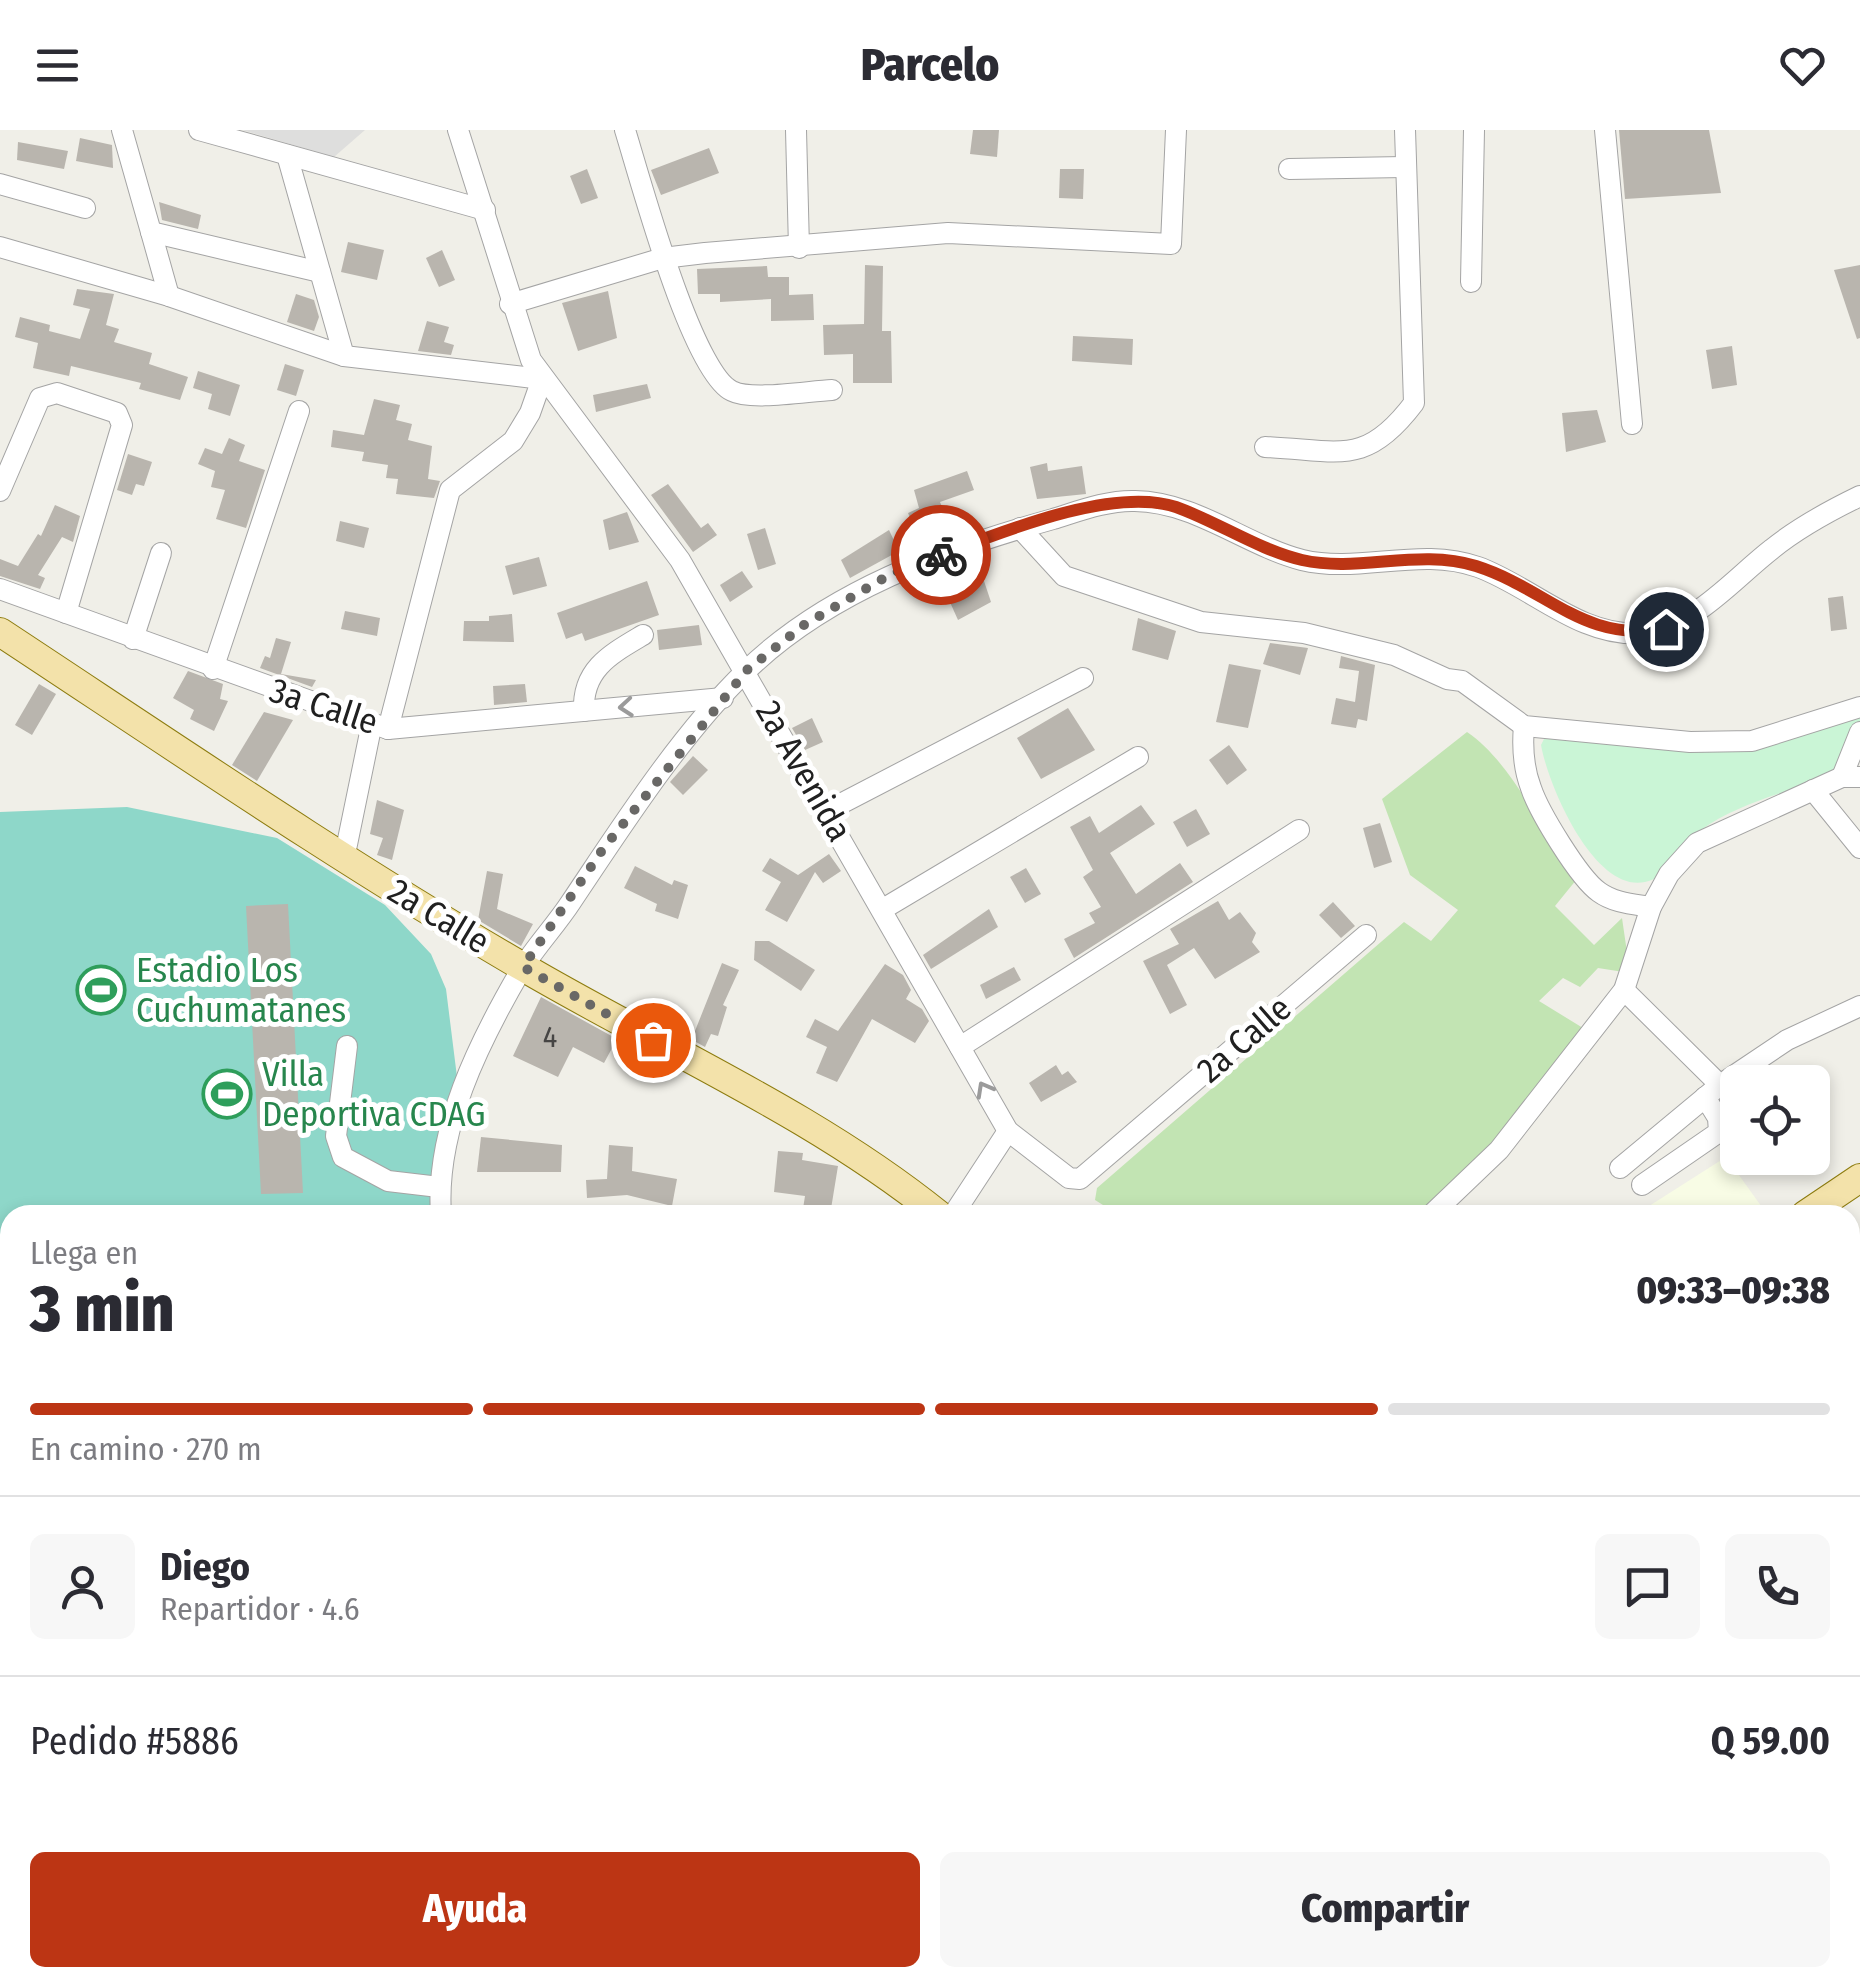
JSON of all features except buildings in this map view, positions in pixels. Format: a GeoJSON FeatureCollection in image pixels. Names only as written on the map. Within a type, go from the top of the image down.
{"type":"FeatureCollection","features":[{"type":"Feature","properties":{"kind":"main road","name":"2a Calle"},"geometry":{"type":"LineString","coordinates":[[0,632],[344,859],[523,967],[882,1169],[927,1205]]}},
{"type":"Feature","properties":{"kind":"main road"},"geometry":{"type":"LineString","coordinates":[[1820,1205],[1860,1178]]}},
{"type":"Feature","properties":{"kind":"street"},"geometry":{"type":"LineString","coordinates":[[122,130],[168,296]]}},
{"type":"Feature","properties":{"kind":"street"},"geometry":{"type":"LineString","coordinates":[[199,130],[485,210]]}},
{"type":"Feature","properties":{"kind":"street","name":"2a Avenida"},"geometry":{"type":"LineString","coordinates":[[458,130],[510,304],[542,379],[680,560],[747,670],[1008,1131],[1074,1180]]}},
{"type":"Feature","properties":{"kind":"street"},"geometry":{"type":"LineString","coordinates":[[626,130],[664,258],[715,378],[741,395],[832,390]]}},
{"type":"Feature","properties":{"kind":"street"},"geometry":{"type":"LineString","coordinates":[[796,130],[799,248]]}},
{"type":"Feature","properties":{"kind":"street"},"geometry":{"type":"LineString","coordinates":[[510,304],[664,258],[948,233],[1171,244],[1176,130]]}},
{"type":"Feature","properties":{"kind":"street"},"geometry":{"type":"LineString","coordinates":[[1265,447],[1362,451],[1391,434],[1414,403],[1404,130]]}},
{"type":"Feature","properties":{"kind":"street"},"geometry":{"type":"LineString","coordinates":[[1471,282],[1474,130]]}},
{"type":"Feature","properties":{"kind":"street"},"geometry":{"type":"LineString","coordinates":[[1604,130],[1632,424]]}},
{"type":"Feature","properties":{"kind":"street"},"geometry":{"type":"LineString","coordinates":[[288,155],[344,356]]}},
{"type":"Feature","properties":{"kind":"street"},"geometry":{"type":"LineString","coordinates":[[1289,168],[1404,167]]}},
{"type":"Feature","properties":{"kind":"street"},"geometry":{"type":"LineString","coordinates":[[0,184],[86,208]]}},
{"type":"Feature","properties":{"kind":"street"},"geometry":{"type":"LineString","coordinates":[[151,232],[320,272]]}},
{"type":"Feature","properties":{"kind":"street"},"geometry":{"type":"LineString","coordinates":[[0,247],[168,296],[344,356],[542,379],[513,442],[450,490],[344,859]]}},
{"type":"Feature","properties":{"kind":"street"},"geometry":{"type":"LineString","coordinates":[[0,491],[8,448],[40,398],[58,392],[116,413],[120,419],[66,613]]}},
{"type":"Feature","properties":{"kind":"street"},"geometry":{"type":"LineString","coordinates":[[213,669],[299,411]]}},
{"type":"Feature","properties":{"kind":"street"},"geometry":{"type":"LineString","coordinates":[[440,1205],[439,1187],[468,1071],[523,967],[603,849],[747,670],[804,625],[891,574],[1020,528],[1101,505],[1133,501],[1172,506],[1300,560],[1331,564],[1417,557],[1466,564],[1579,620],[1615,632],[1638,634],[1666,629],[1692,615],[1775,546],[1821,515],[1860,496]]}},
{"type":"Feature","properties":{"kind":"street"},"geometry":{"type":"LineString","coordinates":[[1020,528],[1064,576],[1201,622],[1304,634],[1394,655],[1446,679],[1462,681],[1524,726],[1690,742],[1752,741],[1860,707]]}},
{"type":"Feature","properties":{"kind":"street"},"geometry":{"type":"LineString","coordinates":[[133,639],[160,554]]}},
{"type":"Feature","properties":{"kind":"street","name":"3a Calle"},"geometry":{"type":"LineString","coordinates":[[0,589],[213,669],[380,726],[723,698]]}},
{"type":"Feature","properties":{"kind":"street"},"geometry":{"type":"LineString","coordinates":[[584,710],[589,678],[603,658],[643,635]]}},
{"type":"Feature","properties":{"kind":"street"},"geometry":{"type":"LineString","coordinates":[[827,811],[1083,678]]}},
{"type":"Feature","properties":{"kind":"street"},"geometry":{"type":"LineString","coordinates":[[1524,726],[1522,748],[1532,792],[1574,860],[1597,891],[1619,902],[1651,906]]}},
{"type":"Feature","properties":{"kind":"street"},"geometry":{"type":"LineString","coordinates":[[1441,1205],[1499,1150],[1624,990],[1651,906],[1670,874],[1696,844],[1813,790],[1851,777],[1860,732]]}},
{"type":"Feature","properties":{"kind":"street"},"geometry":{"type":"LineString","coordinates":[[883,909],[1138,757]]}},
{"type":"Feature","properties":{"kind":"street"},"geometry":{"type":"LineString","coordinates":[[1813,790],[1860,848]]}},
{"type":"Feature","properties":{"kind":"street"},"geometry":{"type":"LineString","coordinates":[[960,1046],[1299,830]]}},
{"type":"Feature","properties":{"kind":"street","name":"2a Calle"},"geometry":{"type":"LineString","coordinates":[[1074,1180],[1366,934]]}},
{"type":"Feature","properties":{"kind":"street"},"geometry":{"type":"LineString","coordinates":[[1624,990],[1712,1091],[1718,1118],[1719,1132],[1642,1185]]}},
{"type":"Feature","properties":{"kind":"street"},"geometry":{"type":"LineString","coordinates":[[1620,1168],[1712,1091],[1787,1040],[1860,1006]]}},
{"type":"Feature","properties":{"kind":"street"},"geometry":{"type":"LineString","coordinates":[[347,1046],[336,1136],[343,1157],[388,1181],[439,1187]]}},
{"type":"Feature","properties":{"kind":"street"},"geometry":{"type":"LineString","coordinates":[[960,1205],[1008,1131]]}},
{"type":"Feature","properties":{"kind":"shaded area"},"geometry":{"type":"Polygon","coordinates":[[[242,130],[365,130],[334,157],[242,130]]]}},
{"type":"Feature","properties":{"kind":"shaded area","name":"Villa Deportiva CDAG"},"geometry":{"type":"Polygon","coordinates":[[[127,807],[277,838],[385,905],[431,954],[446,989],[457,1077],[440,1205],[0,1205],[0,812],[127,807]]]}},
{"type":"Feature","properties":{"kind":"shaded area"},"geometry":{"type":"Polygon","coordinates":[[[1720,1161],[1720,1175],[1739,1175],[1760,1205],[1651,1205],[1720,1161]]]}},
{"type":"Feature","properties":{"kind":"green space"},"geometry":{"type":"Polygon","coordinates":[[[1860,711],[1860,730],[1830,779],[1763,799],[1715,821],[1694,836],[1662,874],[1645,882],[1626,881],[1608,871],[1576,833],[1553,785],[1541,745],[1548,731],[1690,749],[1860,711]]]}},
{"type":"Feature","properties":{"kind":"green space"},"geometry":{"type":"Polygon","coordinates":[[[1467,732],[1498,761],[1581,874],[1555,906],[1594,945],[1622,918],[1630,973],[1598,968],[1580,987],[1563,978],[1539,1001],[1596,1036],[1437,1205],[1103,1205],[1095,1200],[1097,1188],[1404,922],[1431,941],[1458,910],[1410,875],[1382,799],[1467,732]]]}},
{"type":"Feature","properties":{"kind":"way so far"},"geometry":{"type":"LineString","coordinates":[[653,1040],[523,967],[572,902],[603,849],[747,670],[804,625],[891,574],[941,555]]}},
{"type":"Feature","properties":{"kind":"place","name":"Estadio Los Cuchumatanes"},"geometry":{"type":"Point","coordinates":[101,990]}},
{"type":"Feature","properties":{"kind":"place","name":"Villa Deportiva CDAG"},"geometry":{"type":"Point","coordinates":[227,1094]}},
{"type":"Feature","properties":{"kind":"route"},"geometry":{"type":"LineString","coordinates":[[941,555],[1101,505],[1133,501],[1172,506],[1300,560],[1331,564],[1417,557],[1452,560],[1481,568],[1579,620],[1615,632],[1638,634],[1666,629]]}}]}
